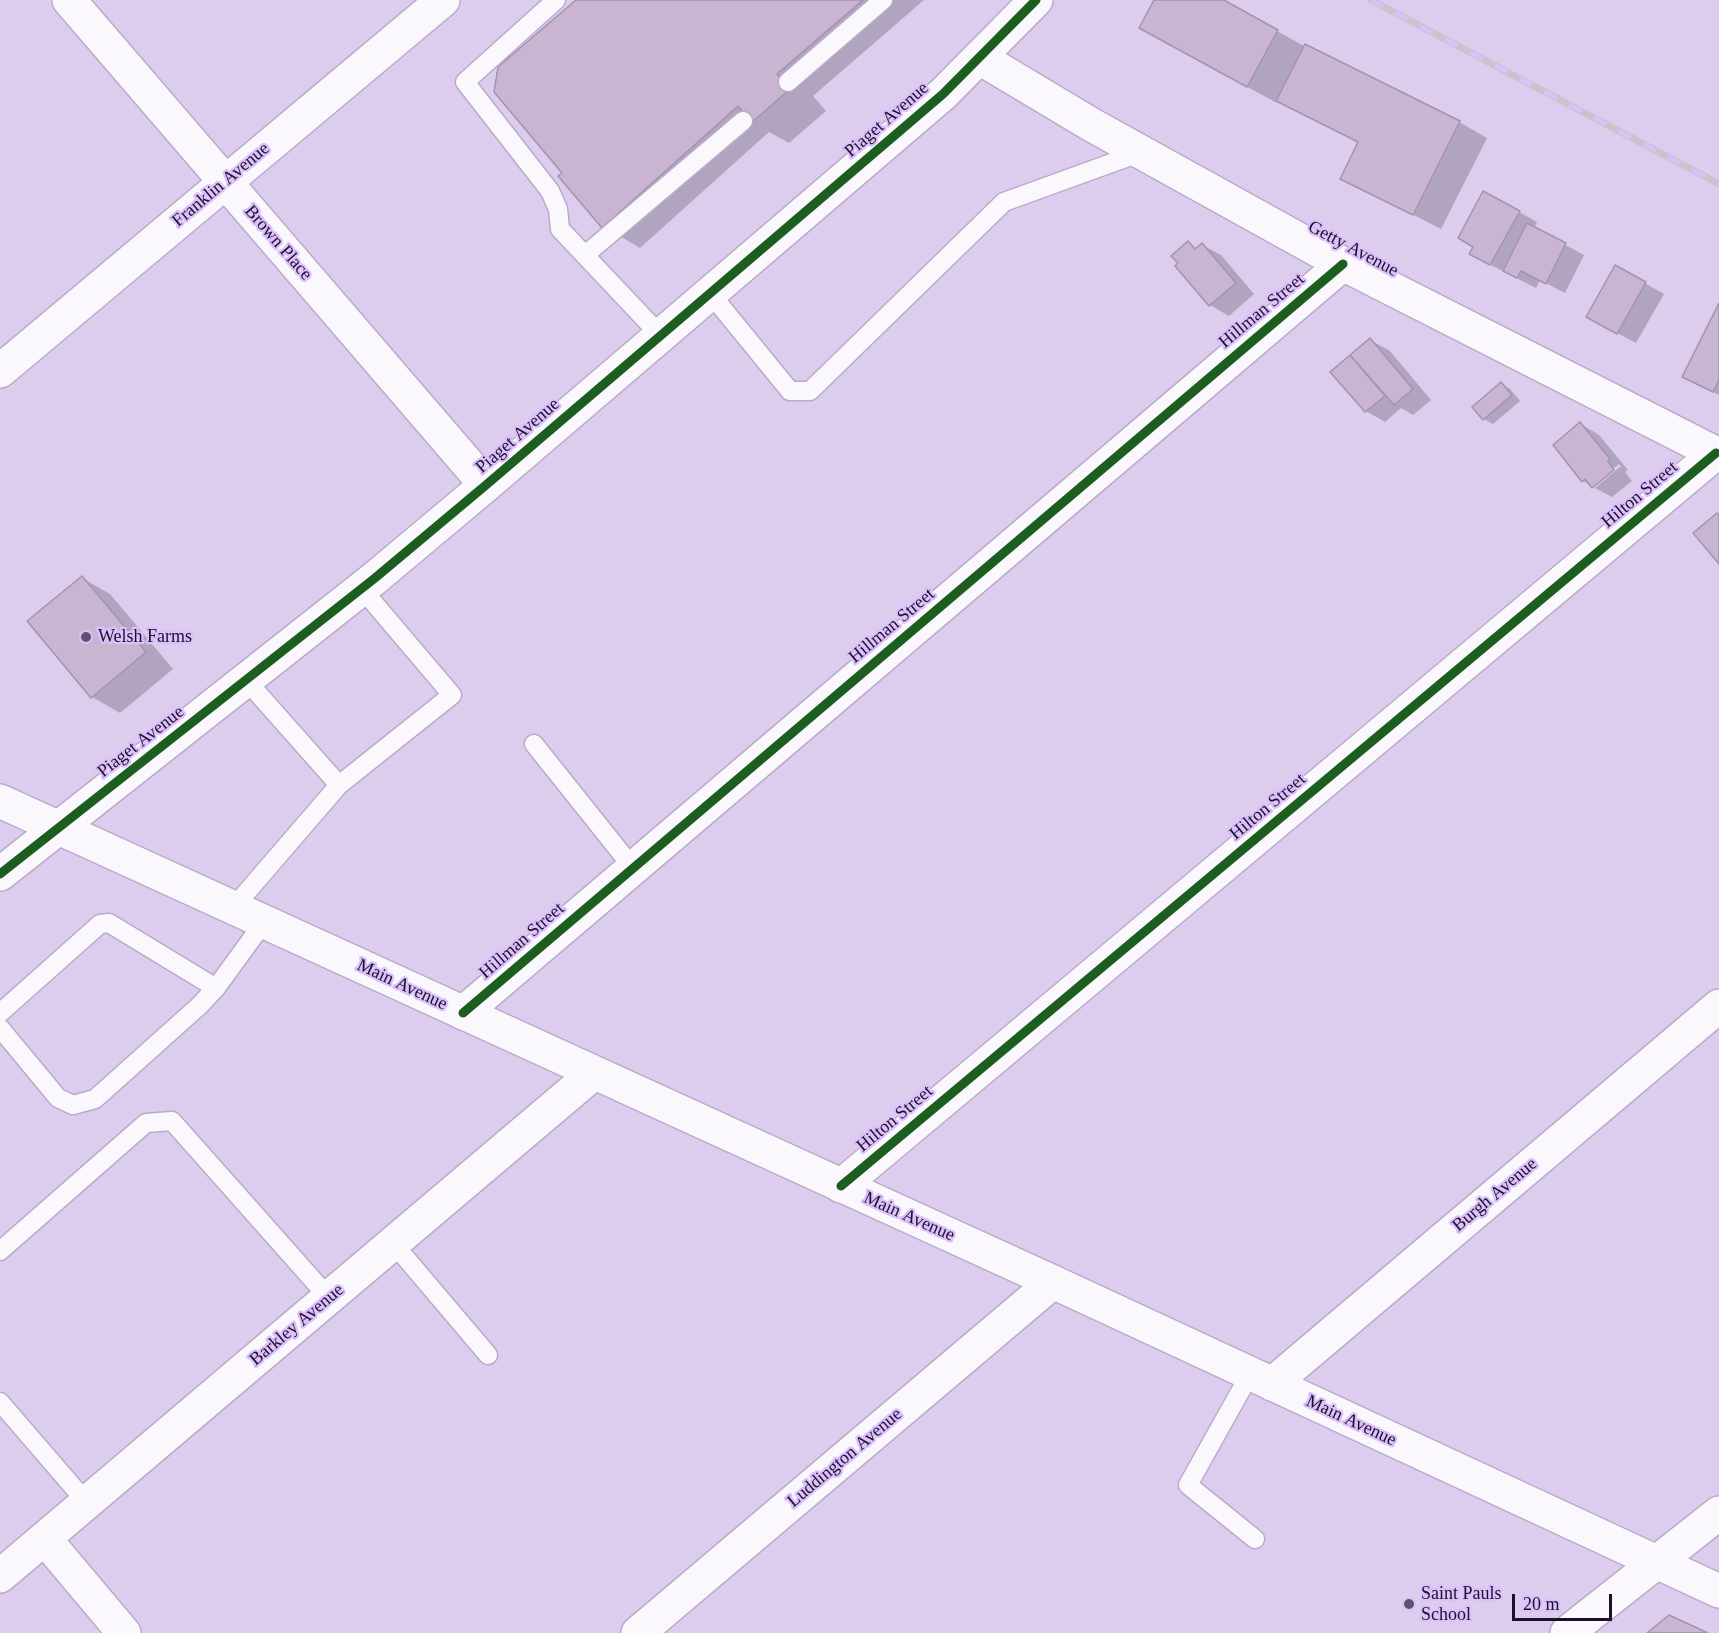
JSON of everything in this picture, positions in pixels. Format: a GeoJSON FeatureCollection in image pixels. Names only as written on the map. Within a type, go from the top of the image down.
{"type":"FeatureCollection","features":[{"type":"Feature","properties":{"kind":"street","name":"Brown Place"},"geometry":{"type":"LineString","coordinates":[[69,0],[486,485]]}},
{"type":"Feature","properties":{"kind":"street","name":"Franklin Avenue"},"geometry":{"type":"LineString","coordinates":[[0,371],[443,0]]}},
{"type":"Feature","properties":{"kind":"street","name":"Piaget Avenue"},"geometry":{"type":"LineString","coordinates":[[0,874],[362,589],[486,485],[943,94],[1036,0]]}},
{"type":"Feature","properties":{"kind":"street","name":"Getty Avenue"},"geometry":{"type":"LineString","coordinates":[[980,57],[1092,125],[1343,264],[1717,454]]}},
{"type":"Feature","properties":{"kind":"street","name":"Hillman Street"},"geometry":{"type":"LineString","coordinates":[[463,1013],[1343,264]]}},
{"type":"Feature","properties":{"kind":"street","name":"Hilton Street"},"geometry":{"type":"LineString","coordinates":[[841,1186],[1717,454]]}},
{"type":"Feature","properties":{"kind":"street","name":"Main Avenue"},"geometry":{"type":"LineString","coordinates":[[0,801],[1053,1282],[1719,1591]]}},
{"type":"Feature","properties":{"kind":"street","name":"Burgh Avenue"},"geometry":{"type":"LineString","coordinates":[[1261,1379],[1719,1006]]}},
{"type":"Feature","properties":{"kind":"street","name":"Barkley Avenue"},"geometry":{"type":"LineString","coordinates":[[0,1576],[594,1073]]}},
{"type":"Feature","properties":{"kind":"street","name":"Luddington Avenue"},"geometry":{"type":"LineString","coordinates":[[638,1633],[1053,1282]]}},
{"type":"Feature","properties":{"kind":"street"},"geometry":{"type":"LineString","coordinates":[[1567,1633],[1719,1513]]}},
{"type":"Feature","properties":{"kind":"street"},"geometry":{"type":"LineString","coordinates":[[45,1539],[124,1633]]}},
{"type":"Feature","properties":{"kind":"lane"},"geometry":{"type":"LineString","coordinates":[[556,0],[465,82],[550,191],[558,209],[560,229],[661,336]]}},
{"type":"Feature","properties":{"kind":"lane"},"geometry":{"type":"LineString","coordinates":[[788,82],[883,0]]}},
{"type":"Feature","properties":{"kind":"lane"},"geometry":{"type":"LineString","coordinates":[[585,255],[743,121]]}},
{"type":"Feature","properties":{"kind":"lane"},"geometry":{"type":"LineString","coordinates":[[710,293],[790,391],[810,391],[1004,202],[1142,152]]}},
{"type":"Feature","properties":{"kind":"lane"},"geometry":{"type":"LineString","coordinates":[[233,908],[339,785],[452,695],[362,589]]}},
{"type":"Feature","properties":{"kind":"lane"},"geometry":{"type":"LineString","coordinates":[[246,680],[339,785]]}},
{"type":"Feature","properties":{"kind":"lane"},"geometry":{"type":"LineString","coordinates":[[534,744],[633,868]]}},
{"type":"Feature","properties":{"kind":"lane"},"geometry":{"type":"LineString","coordinates":[[0,1028],[58,1098],[73,1104],[95,1099],[199,1006],[216,988],[264,922]]}},
{"type":"Feature","properties":{"kind":"lane"},"geometry":{"type":"LineString","coordinates":[[0,1013],[100,924],[109,923],[216,988]]}},
{"type":"Feature","properties":{"kind":"lane"},"geometry":{"type":"LineString","coordinates":[[0,1251],[146,1123],[171,1121],[329,1298]]}},
{"type":"Feature","properties":{"kind":"lane"},"geometry":{"type":"LineString","coordinates":[[393,1243],[488,1354]]}},
{"type":"Feature","properties":{"kind":"lane"},"geometry":{"type":"LineString","coordinates":[[1255,1539],[1188,1485],[1261,1379]]}},
{"type":"Feature","properties":{"kind":"lane"},"geometry":{"type":"LineString","coordinates":[[0,1402],[87,1503]]}},
{"type":"Feature","properties":{"kind":"building"},"geometry":{"type":"Polygon","coordinates":[[[576,0],[863,0],[777,74],[790,89],[751,123],[738,106],[602,228],[558,176],[562,173],[494,92],[498,67],[576,0]]]}},
{"type":"Feature","properties":{"kind":"building"},"geometry":{"type":"Polygon","coordinates":[[[1154,0],[1224,0],[1278,30],[1247,87],[1139,28],[1154,0]]]}},
{"type":"Feature","properties":{"kind":"building"},"geometry":{"type":"Polygon","coordinates":[[[1305,44],[1460,121],[1413,215],[1340,179],[1358,142],[1276,101],[1305,44]]]}},
{"type":"Feature","properties":{"kind":"building"},"geometry":{"type":"Polygon","coordinates":[[[1483,191],[1520,211],[1490,265],[1469,254],[1473,247],[1458,238],[1483,191]]]}},
{"type":"Feature","properties":{"kind":"building"},"geometry":{"type":"Polygon","coordinates":[[[1527,223],[1566,243],[1546,284],[1521,271],[1517,278],[1503,271],[1527,223]]]}},
{"type":"Feature","properties":{"kind":"building"},"geometry":{"type":"Polygon","coordinates":[[[1188,241],[1195,249],[1202,243],[1236,283],[1209,306],[1175,266],[1178,263],[1171,256],[1188,241]]]}},
{"type":"Feature","properties":{"kind":"building"},"geometry":{"type":"Polygon","coordinates":[[[1615,265],[1646,282],[1617,334],[1586,317],[1615,265]]]}},
{"type":"Feature","properties":{"kind":"building"},"geometry":{"type":"Polygon","coordinates":[[[1719,303],[1719,380],[1713,392],[1682,377],[1719,303]]]}},
{"type":"Feature","properties":{"kind":"building"},"geometry":{"type":"Polygon","coordinates":[[[1370,338],[1413,389],[1394,405],[1350,355],[1370,338]]]}},
{"type":"Feature","properties":{"kind":"building"},"geometry":{"type":"Polygon","coordinates":[[[1350,355],[1385,396],[1365,412],[1330,372],[1350,355]]]}},
{"type":"Feature","properties":{"kind":"building"},"geometry":{"type":"Polygon","coordinates":[[[1501,382],[1512,395],[1483,420],[1472,407],[1501,382]]]}},
{"type":"Feature","properties":{"kind":"building"},"geometry":{"type":"Polygon","coordinates":[[[1580,422],[1610,459],[1608,461],[1614,470],[1592,488],[1585,479],[1582,482],[1553,445],[1580,422]]]}},
{"type":"Feature","properties":{"kind":"building"},"geometry":{"type":"Polygon","coordinates":[[[1717,513],[1719,516],[1719,564],[1693,533],[1717,513]]]}},
{"type":"Feature","properties":{"kind":"building","name":"Welsh Farms"},"geometry":{"type":"Polygon","coordinates":[[[82,576],[146,652],[91,698],[27,621],[82,576]]]}},
{"type":"Feature","properties":{"kind":"building"},"geometry":{"type":"Polygon","coordinates":[[[1669,1615],[1708,1633],[1647,1633],[1669,1615]]]}},
{"type":"Feature","properties":{"kind":"railway"},"geometry":{"type":"LineString","coordinates":[[1371,0],[1719,184]]}},
{"type":"Feature","properties":{"kind":"cycle path"},"geometry":{"type":"LineString","coordinates":[[0,874],[375,578],[486,485],[943,94],[1036,0]]}},
{"type":"Feature","properties":{"kind":"cycle path"},"geometry":{"type":"LineString","coordinates":[[463,1013],[1343,264]]}},
{"type":"Feature","properties":{"kind":"cycle path"},"geometry":{"type":"LineString","coordinates":[[841,1186],[1716,453]]}},
{"type":"Feature","properties":{"kind":"place","name":"Welsh Farms"},"geometry":{"type":"Point","coordinates":[86,637]}},
{"type":"Feature","properties":{"kind":"place","name":"Saint Pauls School"},"geometry":{"type":"Point","coordinates":[1409,1604]}}]}
